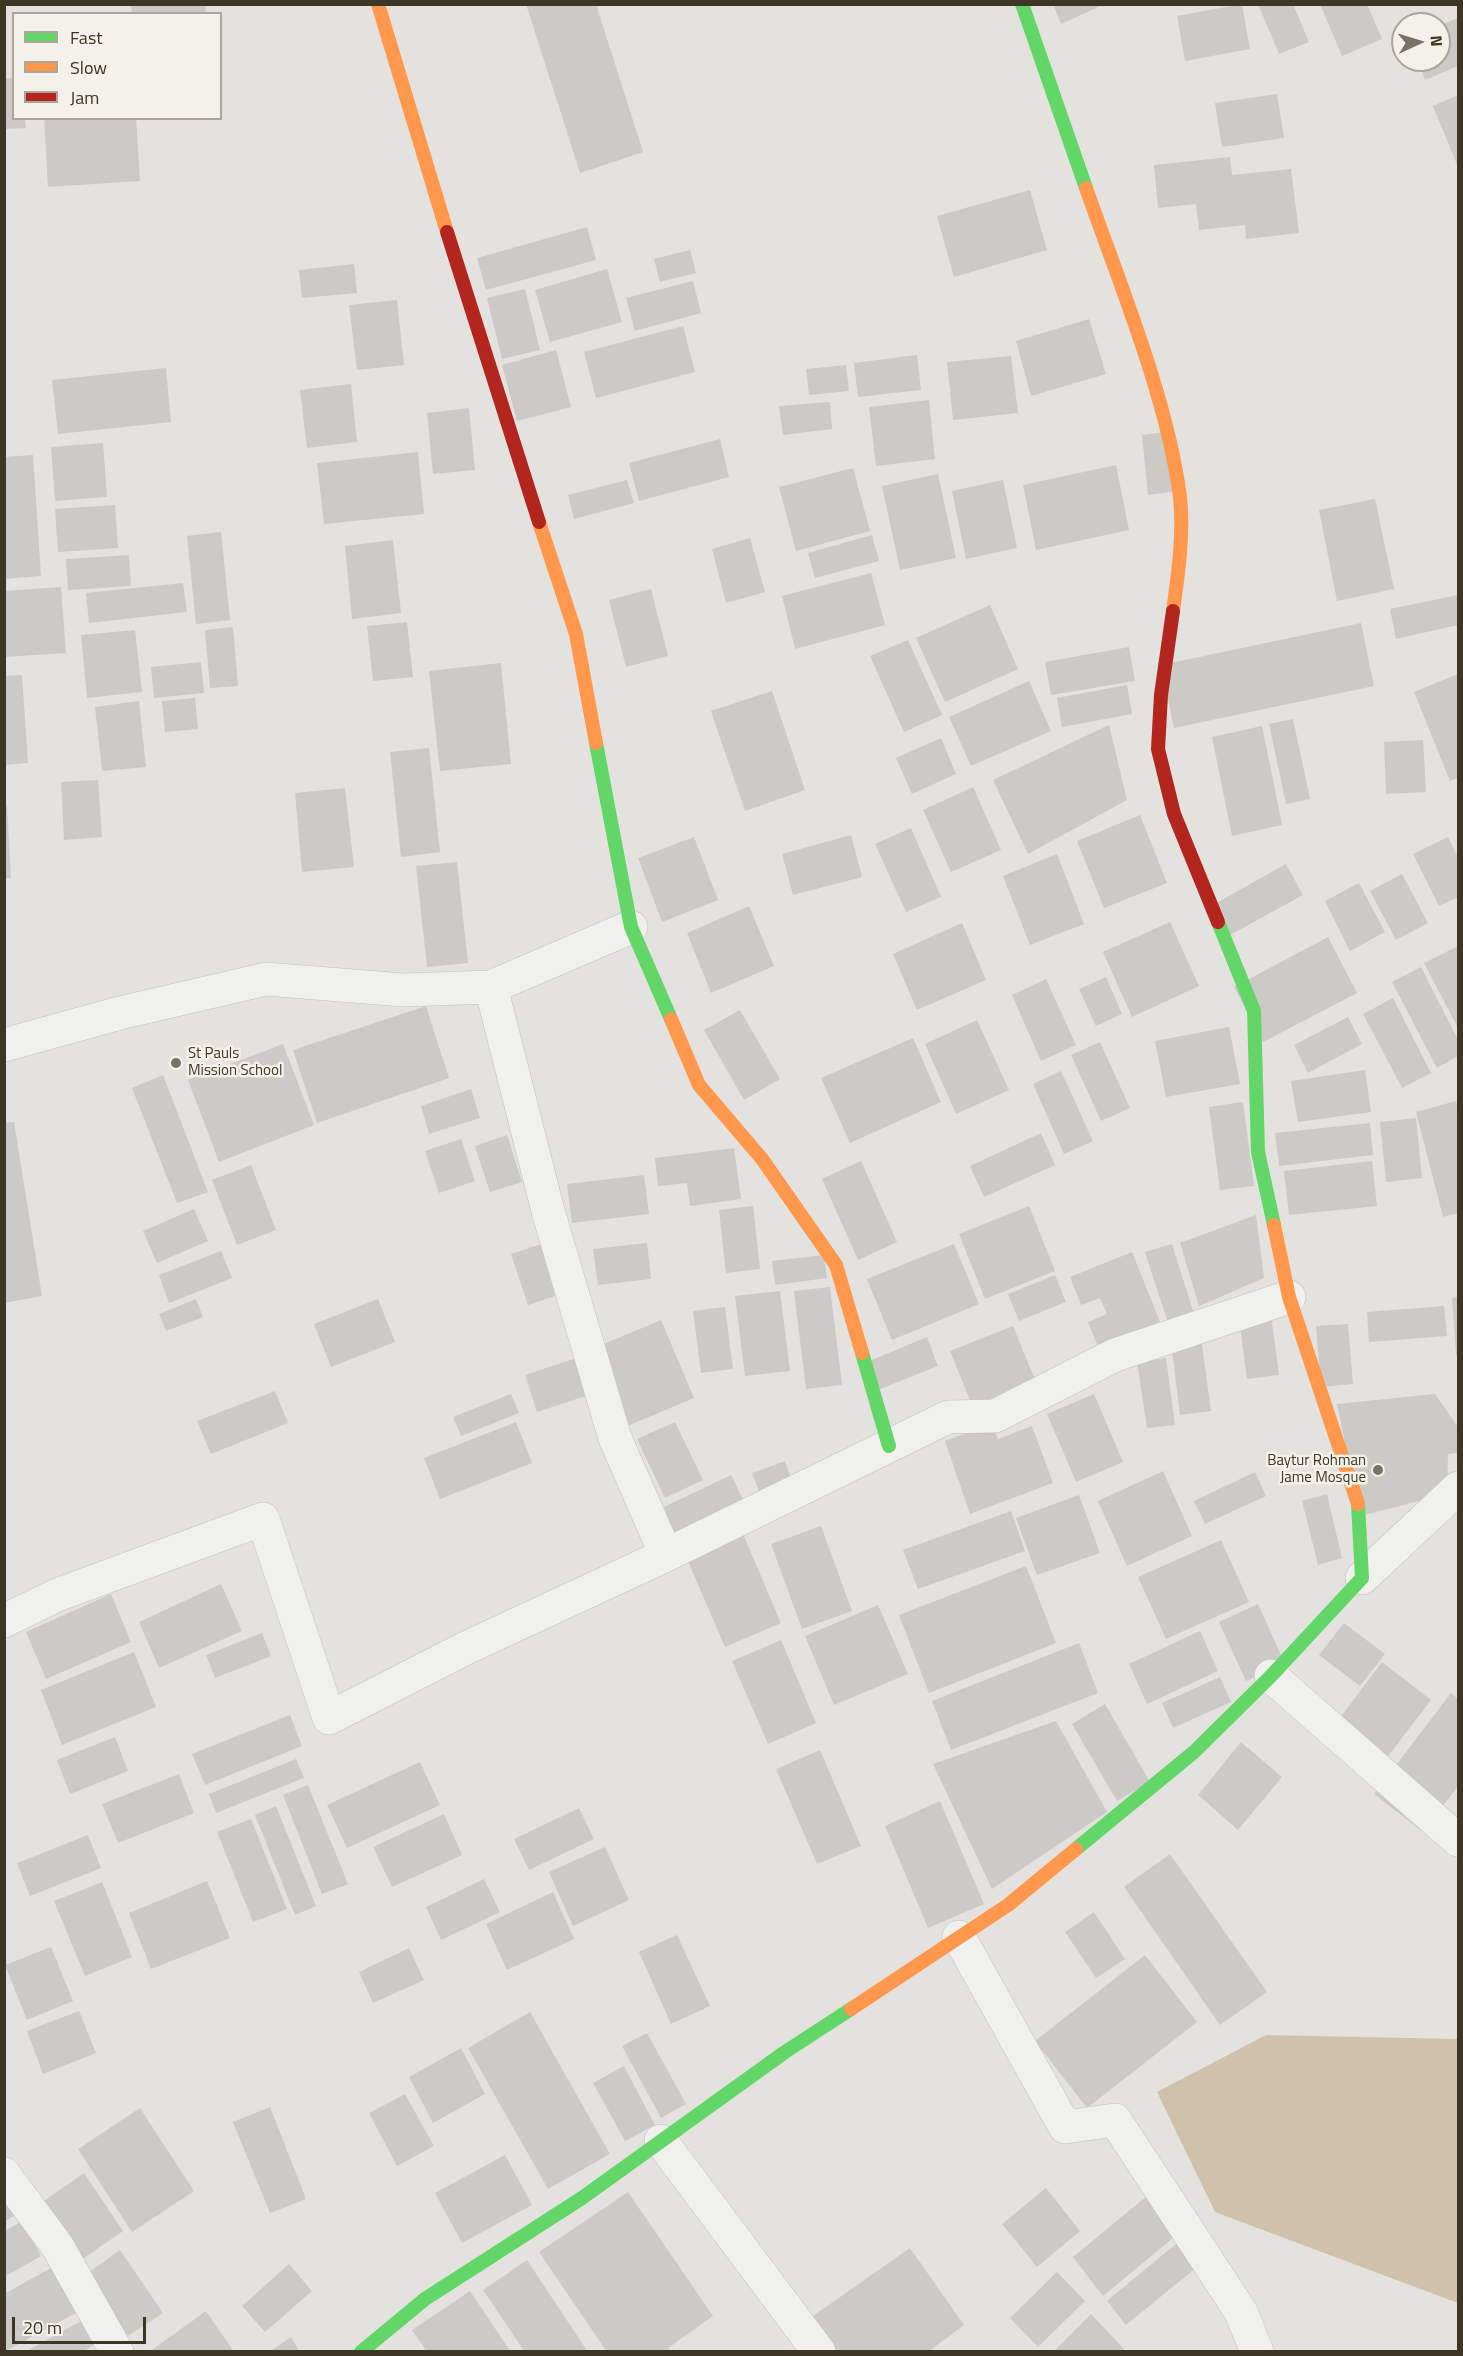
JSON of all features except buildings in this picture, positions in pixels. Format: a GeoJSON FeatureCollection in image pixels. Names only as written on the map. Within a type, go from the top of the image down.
{"type":"FeatureCollection","features":[{"type":"Feature","properties":{"kind":"street"},"geometry":{"type":"LineString","coordinates":[[378,4],[478,335],[576,634],[632,927],[699,1085],[762,1159],[836,1265],[889,1446]]}},
{"type":"Feature","properties":{"kind":"street"},"geometry":{"type":"LineString","coordinates":[[1022,4],[1135,328],[1166,424],[1180,500],[1178,572],[1161,695],[1158,748],[1174,814],[1254,1011],[1258,1152],[1289,1297],[1358,1502],[1362,1578]]}},
{"type":"Feature","properties":{"kind":"street"},"geometry":{"type":"LineString","coordinates":[[4,1045],[120,1013],[266,979],[403,990],[491,987],[632,927]]}},
{"type":"Feature","properties":{"kind":"street"},"geometry":{"type":"LineString","coordinates":[[491,987],[548,1211],[615,1438],[666,1556]]}},
{"type":"Feature","properties":{"kind":"street"},"geometry":{"type":"LineString","coordinates":[[4,1621],[57,1595],[263,1519],[329,1718],[466,1648],[666,1556],[948,1417],[995,1416],[1114,1355],[1289,1297]]}},
{"type":"Feature","properties":{"kind":"street"},"geometry":{"type":"LineString","coordinates":[[361,2352],[425,2299],[582,2198],[785,2052],[1008,1905],[1194,1752],[1271,1676],[1362,1578],[1458,1488]]}},
{"type":"Feature","properties":{"kind":"street"},"geometry":{"type":"LineString","coordinates":[[1271,1676],[1458,1840]]}},
{"type":"Feature","properties":{"kind":"street"},"geometry":{"type":"LineString","coordinates":[[959,1937],[1065,2127],[1115,2120],[1241,2312],[1257,2352]]}},
{"type":"Feature","properties":{"kind":"street"},"geometry":{"type":"LineString","coordinates":[[661,2141],[819,2352]]}},
{"type":"Feature","properties":{"kind":"street"},"geometry":{"type":"LineString","coordinates":[[4,2174],[58,2247],[117,2352]]}},
{"type":"Feature","properties":{"kind":"shaded area"},"geometry":{"type":"Polygon","coordinates":[[[1266,2035],[1458,2039],[1458,2303],[1215,2212],[1157,2092],[1266,2035]]]}},
{"type":"Feature","properties":{"kind":"traffic: fast"},"geometry":{"type":"LineString","coordinates":[[1022,4],[1086,188]]}},
{"type":"Feature","properties":{"kind":"traffic: fast"},"geometry":{"type":"LineString","coordinates":[[596,743],[631,927],[671,1019]]}},
{"type":"Feature","properties":{"kind":"traffic: fast"},"geometry":{"type":"LineString","coordinates":[[1218,922],[1254,1011],[1258,1152],[1274,1225]]}},
{"type":"Feature","properties":{"kind":"traffic: fast"},"geometry":{"type":"LineString","coordinates":[[862,1353],[889,1446]]}},
{"type":"Feature","properties":{"kind":"traffic: fast"},"geometry":{"type":"LineString","coordinates":[[1076,1849],[1194,1752],[1271,1676],[1362,1578],[1358,1504]]}},
{"type":"Feature","properties":{"kind":"traffic: fast"},"geometry":{"type":"LineString","coordinates":[[361,2352],[425,2299],[582,2198],[785,2052],[851,2009]]}},
{"type":"Feature","properties":{"kind":"traffic: slow"},"geometry":{"type":"LineString","coordinates":[[378,4],[447,232]]}},
{"type":"Feature","properties":{"kind":"traffic: slow"},"geometry":{"type":"LineString","coordinates":[[1086,188],[1154,381],[1174,459],[1180,497],[1181,525],[1173,611]]}},
{"type":"Feature","properties":{"kind":"traffic: slow"},"geometry":{"type":"LineString","coordinates":[[539,522],[576,634],[596,743]]}},
{"type":"Feature","properties":{"kind":"traffic: slow"},"geometry":{"type":"LineString","coordinates":[[671,1019],[699,1085],[762,1159],[836,1265],[862,1353]]}},
{"type":"Feature","properties":{"kind":"traffic: slow"},"geometry":{"type":"LineString","coordinates":[[1274,1225],[1289,1297],[1358,1504]]}},
{"type":"Feature","properties":{"kind":"traffic: slow"},"geometry":{"type":"LineString","coordinates":[[851,2009],[1008,1905],[1076,1849]]}},
{"type":"Feature","properties":{"kind":"traffic: jam"},"geometry":{"type":"LineString","coordinates":[[447,232],[539,522]]}},
{"type":"Feature","properties":{"kind":"traffic: jam"},"geometry":{"type":"LineString","coordinates":[[1173,611],[1161,695],[1158,749],[1174,814],[1218,922]]}},
{"type":"Feature","properties":{"kind":"place","name":"St Pauls Mission School"},"geometry":{"type":"Point","coordinates":[176,1063]}},
{"type":"Feature","properties":{"kind":"place","name":"Baytur Rohman Jame Mosque"},"geometry":{"type":"Point","coordinates":[1378,1470]}}]}
